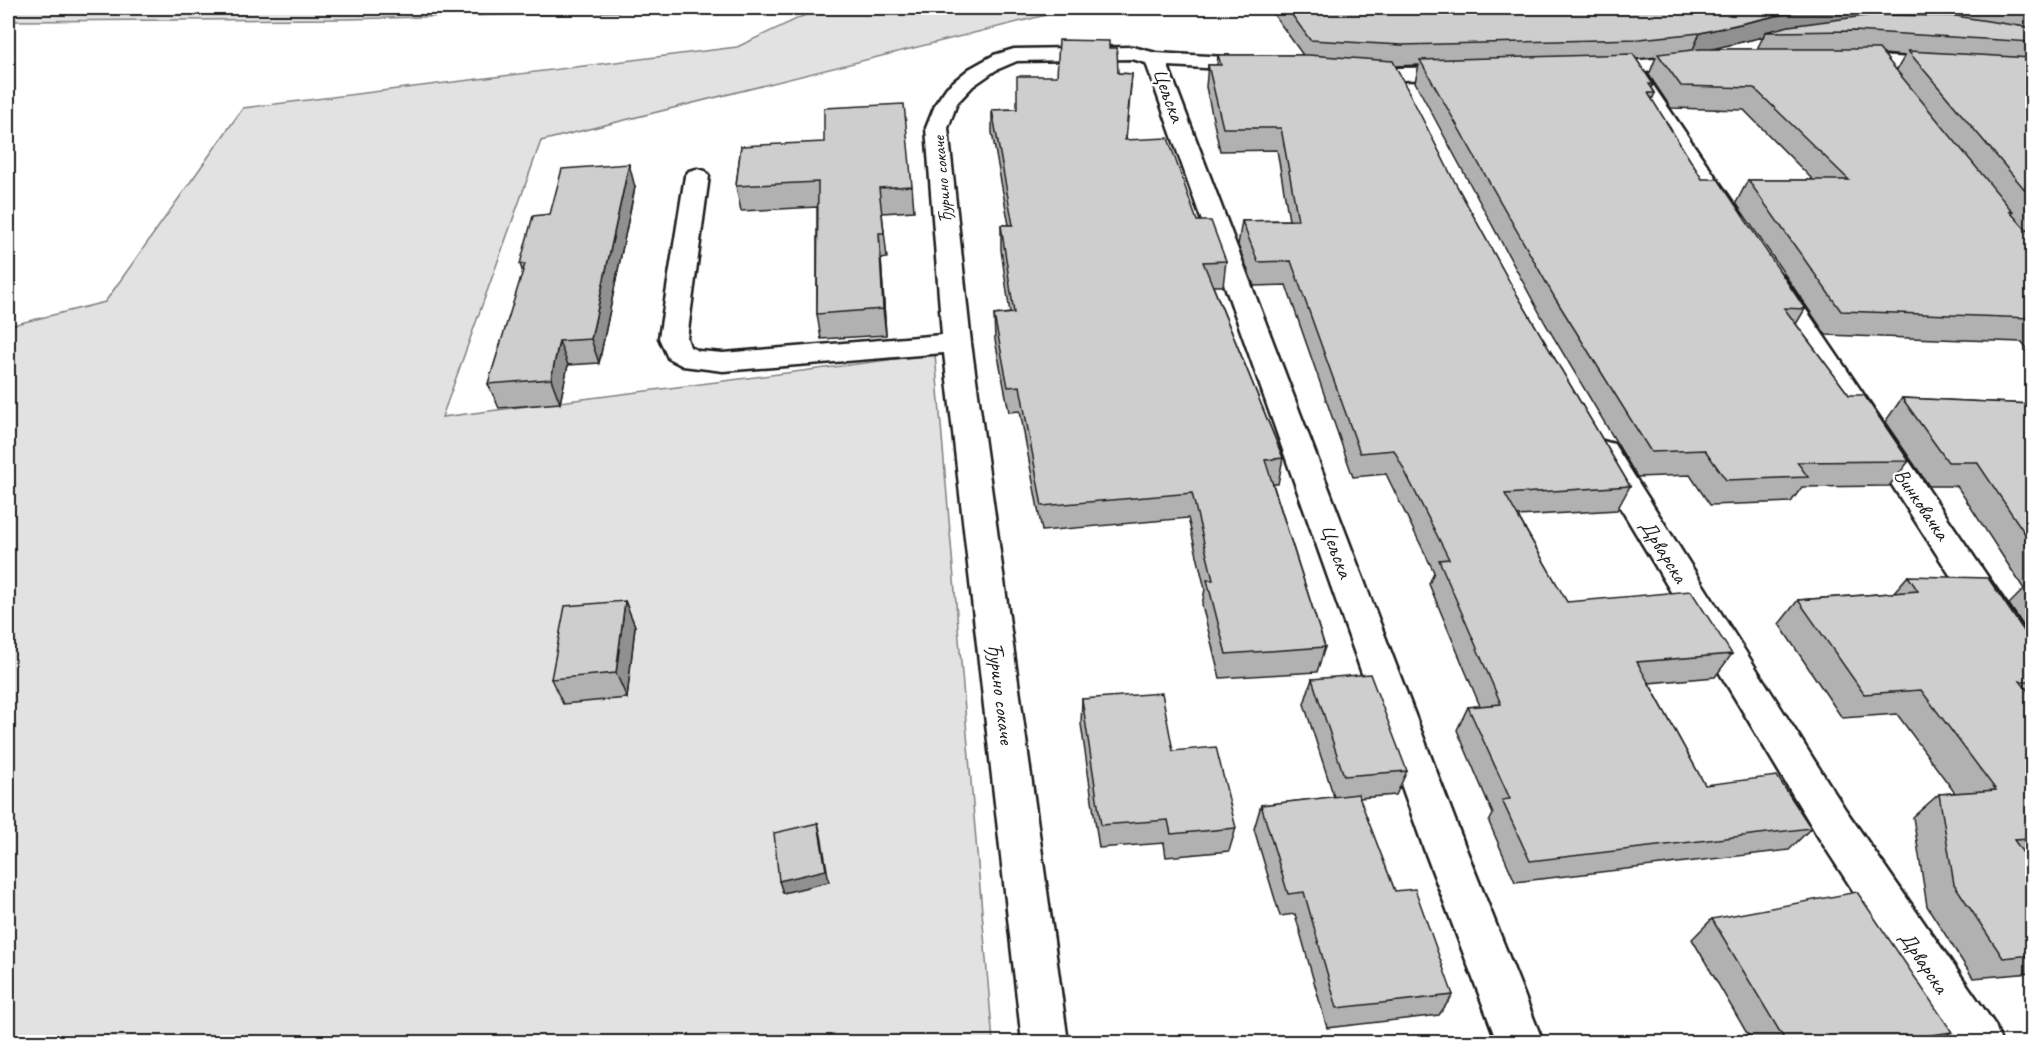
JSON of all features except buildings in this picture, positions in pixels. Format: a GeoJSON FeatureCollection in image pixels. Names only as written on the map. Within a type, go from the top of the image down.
{"type":"FeatureCollection","features":[{"type":"Feature","properties":{"kind":"street"},"geometry":{"type":"LineString","coordinates":[[1825,44],[1873,60],[2032,71]]}},
{"type":"Feature","properties":{"kind":"street","name":"Ђурино сокаче"},"geometry":{"type":"LineString","coordinates":[[1046,1042],[957,343],[937,128],[939,115],[950,97],[972,76],[996,61],[1014,55],[1133,53],[1155,59],[1279,66]]}},
{"type":"Feature","properties":{"kind":"street","name":"Цељска"},"geometry":{"type":"LineString","coordinates":[[1155,59],[1445,849],[1520,1042]]}},
{"type":"Feature","properties":{"kind":"street"},"geometry":{"type":"LineString","coordinates":[[1873,60],[1896,88]]}},
{"type":"Feature","properties":{"kind":"street"},"geometry":{"type":"LineString","coordinates":[[1573,70],[1631,68],[1692,62],[1773,61]]}},
{"type":"Feature","properties":{"kind":"street","name":"Винковачка"},"geometry":{"type":"LineString","coordinates":[[1631,68],[2032,671]]}},
{"type":"Feature","properties":{"kind":"street"},"geometry":{"type":"LineString","coordinates":[[1338,70],[1397,74],[1480,72]]}},
{"type":"Feature","properties":{"kind":"street"},"geometry":{"type":"LineString","coordinates":[[1397,74],[1413,105]]}},
{"type":"Feature","properties":{"kind":"street"},"geometry":{"type":"LineString","coordinates":[[697,176],[673,338],[678,352],[693,360],[723,362],[957,343]]}},
{"type":"Feature","properties":{"kind":"street","name":"Дрварска"},"geometry":{"type":"LineString","coordinates":[[1588,427],[1831,822],[1978,1042]]}},
{"type":"Feature","properties":{"kind":"lane"},"geometry":{"type":"LineString","coordinates":[[1692,62],[1736,48],[1825,44]]}},
{"type":"Feature","properties":{"kind":"shaded area"},"geometry":{"type":"Polygon","coordinates":[[[8,8],[771,8],[347,19],[8,21],[8,8]]]}},
{"type":"Feature","properties":{"kind":"shaded area"},"geometry":{"type":"Polygon","coordinates":[[[820,8],[1074,8],[541,141],[442,417],[935,354],[993,1042],[8,1042],[8,326],[105,302],[243,108],[737,47],[820,8]]]}}]}
